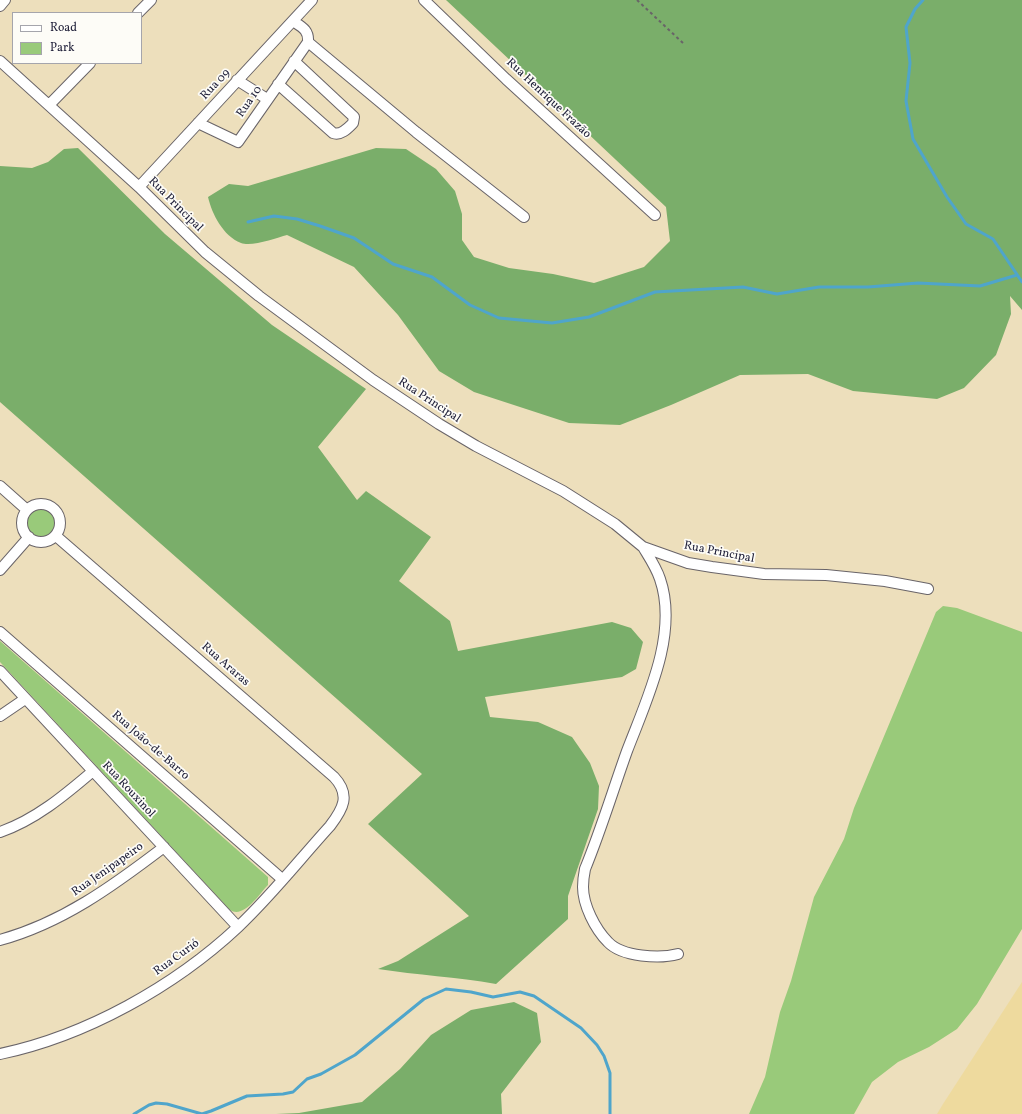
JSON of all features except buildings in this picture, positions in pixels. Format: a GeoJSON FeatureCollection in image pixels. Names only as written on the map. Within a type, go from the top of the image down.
{"type":"FeatureCollection","features":[{"type":"Feature","properties":{"kind":"street"},"geometry":{"type":"LineString","coordinates":[[0,6],[5,0]]}},
{"type":"Feature","properties":{"kind":"street"},"geometry":{"type":"LineString","coordinates":[[139,12],[151,0]]}},
{"type":"Feature","properties":{"kind":"street","name":"Rua 09"},"geometry":{"type":"LineString","coordinates":[[139,187],[312,0]]}},
{"type":"Feature","properties":{"kind":"street","name":"Rua Henrique Frazão"},"geometry":{"type":"LineString","coordinates":[[424,0],[506,79],[655,215]]}},
{"type":"Feature","properties":{"kind":"street"},"geometry":{"type":"LineString","coordinates":[[293,21],[305,29],[308,36],[308,42],[428,141],[524,217]]}},
{"type":"Feature","properties":{"kind":"street","name":"Rua 10"},"geometry":{"type":"LineString","coordinates":[[198,123],[238,142],[308,42]]}},
{"type":"Feature","properties":{"kind":"street","name":"Rua Principal"},"geometry":{"type":"LineString","coordinates":[[0,61],[139,187],[205,252],[235,278],[373,380],[476,446],[563,491],[615,524],[643,547],[688,563],[712,567],[764,574],[826,575],[928,589]]}},
{"type":"Feature","properties":{"kind":"street"},"geometry":{"type":"LineString","coordinates":[[278,84],[333,133],[338,134],[353,123],[354,117],[294,62]]}},
{"type":"Feature","properties":{"kind":"street"},"geometry":{"type":"LineString","coordinates":[[49,105],[89,64]]}},
{"type":"Feature","properties":{"kind":"street"},"geometry":{"type":"LineString","coordinates":[[237,80],[268,99]]}},
{"type":"Feature","properties":{"kind":"street"},"geometry":{"type":"LineString","coordinates":[[0,486],[27,510]]}},
{"type":"Feature","properties":{"kind":"street"},"geometry":{"type":"LineString","coordinates":[[39,504],[52,506],[60,517],[61,523],[56,536],[46,542],[34,541],[28,538],[23,527],[24,515],[27,510],[39,504]]}},
{"type":"Feature","properties":{"kind":"street","name":"Rua Araras"},"geometry":{"type":"LineString","coordinates":[[56,536],[334,777],[342,786],[344,796],[340,813],[330,826]]}},
{"type":"Feature","properties":{"kind":"street"},"geometry":{"type":"LineString","coordinates":[[0,570],[28,538]]}},
{"type":"Feature","properties":{"kind":"street"},"geometry":{"type":"LineString","coordinates":[[643,547],[660,579],[664,603],[664,626],[657,672],[585,868],[583,886],[584,900],[608,943],[615,948],[626,952],[649,956],[667,957],[678,954]]}},
{"type":"Feature","properties":{"kind":"street","name":"Rua João-de-Barro"},"geometry":{"type":"LineString","coordinates":[[0,632],[282,879]]}},
{"type":"Feature","properties":{"kind":"street","name":"Rua Rouxinol"},"geometry":{"type":"LineString","coordinates":[[0,671],[238,927]]}},
{"type":"Feature","properties":{"kind":"street"},"geometry":{"type":"LineString","coordinates":[[0,716],[26,699]]}},
{"type":"Feature","properties":{"kind":"street"},"geometry":{"type":"LineString","coordinates":[[0,832],[50,806],[66,795],[93,771]]}},
{"type":"Feature","properties":{"kind":"street","name":"Rua Curió"},"geometry":{"type":"LineString","coordinates":[[0,1054],[53,1038],[125,1007],[185,969],[238,927],[330,826]]}},
{"type":"Feature","properties":{"kind":"street","name":"Rua Jenipapeiro"},"geometry":{"type":"LineString","coordinates":[[0,940],[52,922],[95,898],[164,847]]}},
{"type":"Feature","properties":{"kind":"path"},"geometry":{"type":"LineString","coordinates":[[637,0],[684,44]]}},
{"type":"Feature","properties":{"kind":"green space"},"geometry":{"type":"Polygon","coordinates":[[[446,0],[1022,0],[1022,310],[1010,296],[1011,314],[996,355],[964,388],[937,399],[853,391],[808,374],[740,375],[620,425],[569,423],[474,392],[439,371],[398,315],[354,267],[287,235],[264,242],[246,244],[235,240],[229,235],[215,217],[208,197],[229,184],[248,186],[376,148],[406,149],[436,169],[455,191],[462,214],[462,240],[474,257],[509,268],[553,274],[594,283],[644,267],[670,241],[666,207],[446,0]]]}},
{"type":"Feature","properties":{"kind":"green space"},"geometry":{"type":"Polygon","coordinates":[[[78,148],[165,234],[272,325],[366,389],[318,447],[357,500],[366,491],[431,537],[399,581],[450,621],[458,651],[612,622],[631,628],[643,642],[636,669],[622,677],[485,697],[490,717],[538,722],[572,737],[590,763],[599,786],[598,809],[568,896],[568,919],[496,984],[378,969],[398,961],[469,916],[368,824],[422,774],[0,402],[0,166],[32,168],[48,162],[64,149],[78,148]]]}},
{"type":"Feature","properties":{"kind":"green space"},"geometry":{"type":"Polygon","coordinates":[[[41,508],[52,512],[56,523],[52,534],[41,538],[30,534],[26,523],[30,512],[41,508]]]}},
{"type":"Feature","properties":{"kind":"green space"},"geometry":{"type":"Polygon","coordinates":[[[943,606],[957,608],[1022,632],[1022,929],[977,1004],[957,1029],[929,1047],[898,1062],[872,1082],[854,1114],[749,1114],[765,1077],[780,1012],[791,981],[814,897],[844,839],[854,808],[936,612],[943,606]]]}},
{"type":"Feature","properties":{"kind":"green space"},"geometry":{"type":"Polygon","coordinates":[[[0,641],[268,877],[268,885],[251,904],[241,911],[235,912],[230,910],[0,662],[0,641]]]}},
{"type":"Feature","properties":{"kind":"green space"},"geometry":{"type":"Polygon","coordinates":[[[514,1002],[537,1013],[541,1042],[501,1094],[502,1114],[276,1114],[299,1113],[362,1102],[400,1069],[431,1035],[471,1010],[514,1002]]]}},
{"type":"Feature","properties":{"kind":"sand"},"geometry":{"type":"Polygon","coordinates":[[[1022,982],[1022,1114],[937,1114],[943,1104],[1022,982]]]}},
{"type":"Feature","properties":{"kind":"waterway"},"geometry":{"type":"LineString","coordinates":[[923,0],[915,9],[906,27],[910,63],[906,101],[913,139],[947,197],[966,224],[993,239],[1022,282]]}},
{"type":"Feature","properties":{"kind":"waterway"},"geometry":{"type":"LineString","coordinates":[[248,222],[274,216],[297,219],[320,226],[354,238],[393,264],[432,277],[470,305],[499,318],[552,323],[589,317],[655,292],[743,287],[777,294],[819,287],[868,287],[918,283],[980,286],[1017,275]]}},
{"type":"Feature","properties":{"kind":"waterway"},"geometry":{"type":"LineString","coordinates":[[134,1114],[149,1105],[156,1103],[167,1104],[202,1114],[247,1096],[293,1092],[307,1079],[321,1074],[355,1055],[424,999],[446,989],[471,992],[493,997],[520,992],[534,996],[581,1028],[597,1045],[604,1056],[610,1073],[610,1114]]}}]}
